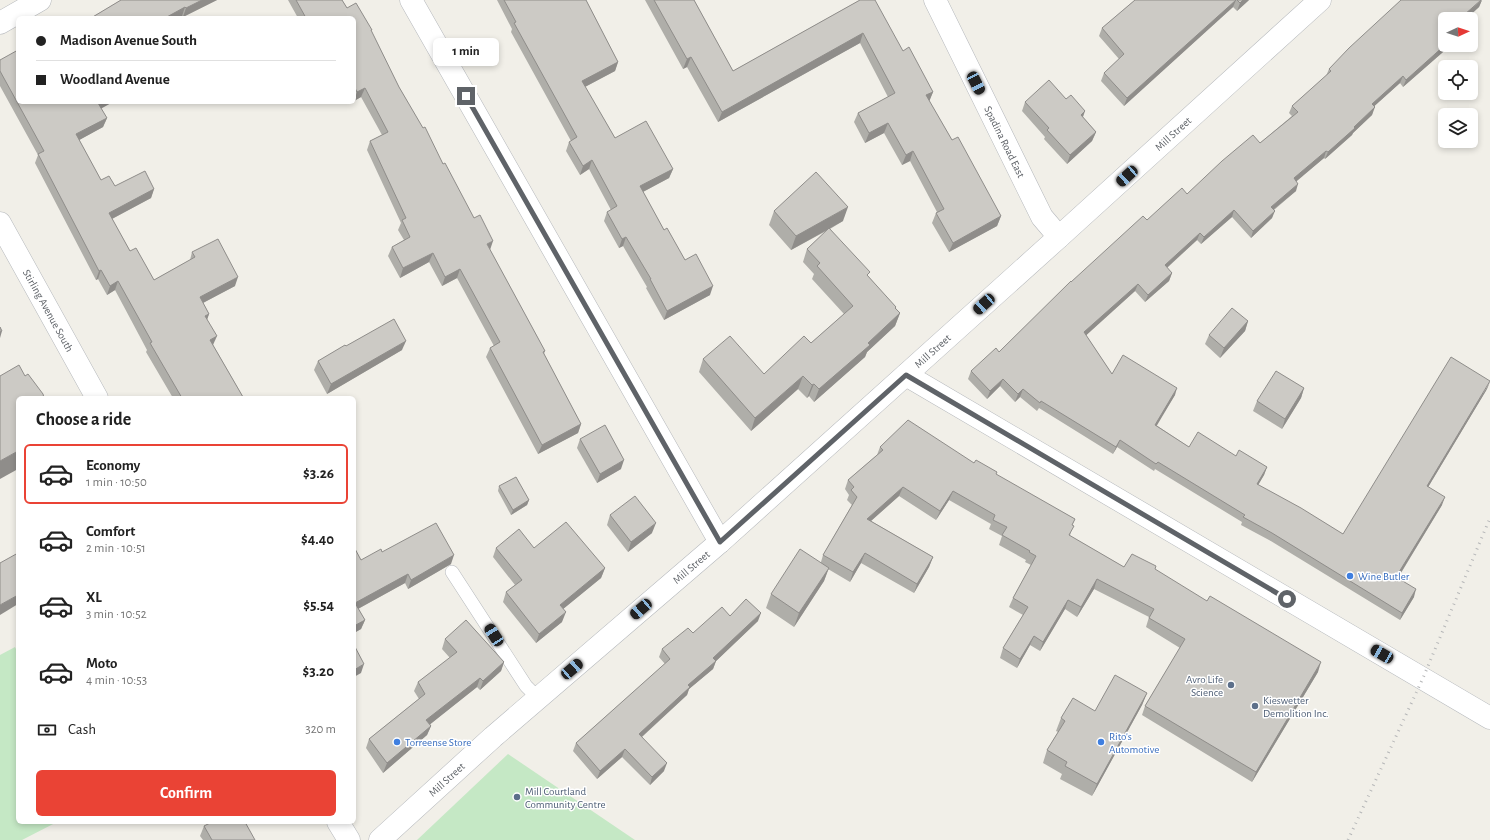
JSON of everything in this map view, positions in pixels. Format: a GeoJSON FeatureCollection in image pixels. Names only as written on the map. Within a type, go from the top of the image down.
{"type":"FeatureCollection","features":[{"type":"Feature","properties":{"kind":"street"},"geometry":{"type":"LineString","coordinates":[[0,23],[40,0]]}},
{"type":"Feature","properties":{"kind":"street"},"geometry":{"type":"LineString","coordinates":[[411,0],[720,542]]}},
{"type":"Feature","properties":{"kind":"street","name":"Spadina Road East"},"geometry":{"type":"LineString","coordinates":[[935,0],[1042,217],[1059,238]]}},
{"type":"Feature","properties":{"kind":"street","name":"Mill Street"},"geometry":{"type":"LineString","coordinates":[[380,840],[493,737],[720,542],[1059,238],[1320,0]]}},
{"type":"Feature","properties":{"kind":"street","name":"Stirling Avenue South"},"geometry":{"type":"LineString","coordinates":[[0,223],[96,396]]}},
{"type":"Feature","properties":{"kind":"street"},"geometry":{"type":"LineString","coordinates":[[906,375],[1490,718]]}},
{"type":"Feature","properties":{"kind":"street"},"geometry":{"type":"LineString","coordinates":[[339,824],[349,840]]}},
{"type":"Feature","properties":{"kind":"lane"},"geometry":{"type":"LineString","coordinates":[[452,572],[526,686],[538,698]]}},
{"type":"Feature","properties":{"kind":"green space"},"geometry":{"type":"Polygon","coordinates":[[[15,647],[16,649],[16,824],[53,824],[22,840],[0,840],[0,655],[15,647]]]}},
{"type":"Feature","properties":{"kind":"green space","name":"Mill Courtland Community Centre"},"geometry":{"type":"Polygon","coordinates":[[[508,754],[635,840],[417,840],[508,754]]]}},
{"type":"Feature","properties":{"kind":"building"},"geometry":{"type":"Polygon","coordinates":[[[121,0],[202,0],[169,16],[94,16],[121,0]]]}},
{"type":"Feature","properties":{"kind":"building"},"geometry":{"type":"Polygon","coordinates":[[[296,0],[342,0],[347,8],[356,3],[372,30],[399,87],[423,128],[425,127],[443,164],[445,163],[474,218],[480,215],[493,241],[487,244],[545,351],[543,352],[581,424],[542,445],[490,348],[500,342],[460,269],[445,277],[433,253],[403,268],[392,247],[410,237],[402,220],[406,218],[370,141],[388,132],[365,88],[357,92],[356,90],[356,16],[305,16],[296,0]]]}},
{"type":"Feature","properties":{"kind":"building"},"geometry":{"type":"Polygon","coordinates":[[[504,0],[586,0],[618,62],[582,81],[615,138],[646,121],[673,169],[640,186],[664,230],[667,228],[685,260],[696,254],[713,286],[667,311],[651,279],[626,237],[622,239],[607,212],[617,206],[592,160],[583,166],[569,142],[577,137],[514,23],[516,22],[504,0]]]}},
{"type":"Feature","properties":{"kind":"building"},"geometry":{"type":"Polygon","coordinates":[[[654,0],[694,0],[733,71],[860,0],[875,0],[903,51],[909,47],[933,92],[926,95],[952,140],[958,137],[1001,216],[953,243],[936,213],[944,209],[913,151],[906,155],[888,123],[869,133],[858,113],[895,93],[863,33],[722,112],[691,57],[687,59],[654,0]]]}},
{"type":"Feature","properties":{"kind":"building"},"geometry":{"type":"Polygon","coordinates":[[[1135,0],[1236,0],[1127,98],[1104,73],[1124,54],[1102,28],[1135,0]]]}},
{"type":"Feature","properties":{"kind":"building"},"geometry":{"type":"Polygon","coordinates":[[[1401,0],[1481,0],[1467,12],[1438,12],[1438,51],[1406,80],[1403,76],[1372,104],[1375,107],[1354,127],[1355,128],[1328,152],[1326,151],[1294,178],[1298,184],[1271,207],[1275,211],[1253,231],[1234,210],[1204,237],[1200,233],[1165,265],[1172,273],[1148,295],[1138,284],[1084,332],[1112,374],[1123,355],[1177,388],[1155,425],[1189,447],[1198,432],[1236,456],[1239,450],[1267,467],[1257,484],[1301,508],[1343,534],[1451,357],[1490,381],[1427,486],[1445,497],[1396,577],[1416,589],[1402,613],[1272,533],[1243,517],[1245,515],[1158,462],[1156,464],[1120,440],[1116,447],[1041,401],[1040,403],[1023,389],[1018,394],[1003,379],[990,391],[971,371],[996,348],[999,352],[1071,281],[1143,216],[1147,220],[1182,188],[1187,194],[1222,161],[1253,135],[1260,143],[1298,112],[1292,106],[1331,71],[1329,69],[1349,48],[1401,0]]]}},
{"type":"Feature","properties":{"kind":"building"},"geometry":{"type":"Polygon","coordinates":[[[16,51],[16,100],[0,71],[0,60],[16,51]]]}},
{"type":"Feature","properties":{"kind":"building"},"geometry":{"type":"Polygon","coordinates":[[[1049,80],[1066,99],[1071,95],[1085,111],[1081,115],[1096,132],[1070,155],[1047,130],[1049,128],[1025,102],[1049,80]]]}},
{"type":"Feature","properties":{"kind":"building"},"geometry":{"type":"Polygon","coordinates":[[[18,104],[99,104],[107,118],[76,134],[101,180],[109,176],[115,186],[145,171],[154,189],[109,213],[130,251],[136,248],[154,280],[195,257],[192,252],[218,239],[238,277],[200,297],[209,314],[205,316],[217,336],[210,340],[242,396],[181,396],[150,343],[152,342],[118,281],[110,286],[101,270],[99,271],[38,154],[44,151],[18,104]]]}},
{"type":"Feature","properties":{"kind":"building"},"geometry":{"type":"Polygon","coordinates":[[[816,172],[848,207],[796,236],[774,211],[816,172]]]}},
{"type":"Feature","properties":{"kind":"building"},"geometry":{"type":"Polygon","coordinates":[[[829,228],[870,272],[867,275],[900,313],[868,343],[870,345],[819,389],[814,384],[812,385],[803,376],[755,418],[703,359],[730,336],[764,374],[804,336],[811,343],[853,306],[817,266],[820,263],[807,249],[829,228]]]}},
{"type":"Feature","properties":{"kind":"building"},"geometry":{"type":"Polygon","coordinates":[[[1232,308],[1248,321],[1224,348],[1209,335],[1232,308]]]}},
{"type":"Feature","properties":{"kind":"building"},"geometry":{"type":"Polygon","coordinates":[[[394,319],[406,341],[331,384],[318,361],[394,319]]]}},
{"type":"Feature","properties":{"kind":"building"},"geometry":{"type":"Polygon","coordinates":[[[19,365],[25,376],[28,374],[44,396],[16,396],[16,452],[0,461],[0,376],[19,365]]]}},
{"type":"Feature","properties":{"kind":"building"},"geometry":{"type":"Polygon","coordinates":[[[1276,371],[1304,388],[1285,419],[1257,401],[1276,371]]]}},
{"type":"Feature","properties":{"kind":"building"},"geometry":{"type":"Polygon","coordinates":[[[908,420],[974,463],[976,460],[997,472],[996,474],[1075,519],[1072,525],[1074,526],[1069,535],[1124,567],[1132,554],[1156,566],[1155,569],[1207,601],[1210,596],[1321,662],[1256,772],[1145,706],[1185,639],[1149,618],[1154,609],[1097,579],[1081,607],[1068,600],[1043,642],[1034,636],[1020,659],[1003,648],[1028,607],[1013,598],[1036,556],[1002,535],[1007,527],[993,520],[995,515],[953,491],[940,511],[903,487],[867,519],[933,557],[917,584],[865,553],[853,572],[823,555],[857,497],[851,490],[854,487],[848,480],[883,450],[880,447],[908,420]]]}},
{"type":"Feature","properties":{"kind":"building"},"geometry":{"type":"Polygon","coordinates":[[[605,425],[624,460],[600,474],[580,439],[605,425]]]}},
{"type":"Feature","properties":{"kind":"building"},"geometry":{"type":"Polygon","coordinates":[[[516,477],[529,500],[513,510],[499,486],[516,477]]]}},
{"type":"Feature","properties":{"kind":"building"},"geometry":{"type":"Polygon","coordinates":[[[635,496],[656,523],[631,542],[610,515],[635,496]]]}},
{"type":"Feature","properties":{"kind":"building"},"geometry":{"type":"Polygon","coordinates":[[[566,522],[605,568],[560,605],[566,612],[539,634],[506,592],[522,580],[496,548],[519,529],[534,548],[566,522]]]}},
{"type":"Feature","properties":{"kind":"building"},"geometry":{"type":"Polygon","coordinates":[[[436,523],[454,555],[411,580],[408,574],[356,602],[356,551],[361,560],[381,549],[382,552],[436,523]]]}},
{"type":"Feature","properties":{"kind":"building"},"geometry":{"type":"Polygon","coordinates":[[[800,549],[829,568],[799,613],[771,594],[800,549]]]}},
{"type":"Feature","properties":{"kind":"building"},"geometry":{"type":"Polygon","coordinates":[[[16,554],[16,596],[0,605],[0,563],[16,554]]]}},
{"type":"Feature","properties":{"kind":"building"},"geometry":{"type":"Polygon","coordinates":[[[746,599],[761,613],[713,658],[716,661],[688,685],[690,687],[639,734],[667,763],[652,777],[625,749],[600,771],[576,743],[670,659],[662,649],[688,628],[693,633],[722,607],[730,616],[746,599]]]}},
{"type":"Feature","properties":{"kind":"building"},"geometry":{"type":"Polygon","coordinates":[[[356,605],[365,620],[356,625],[356,605]]]}},
{"type":"Feature","properties":{"kind":"building"},"geometry":{"type":"Polygon","coordinates":[[[466,620],[504,662],[483,681],[480,678],[426,720],[431,726],[387,763],[369,739],[425,694],[418,682],[457,652],[445,639],[466,620]]]}},
{"type":"Feature","properties":{"kind":"building"},"geometry":{"type":"Polygon","coordinates":[[[356,649],[364,664],[356,669],[356,649]]]}},
{"type":"Feature","properties":{"kind":"building","name":"Rito's Automotive"},"geometry":{"type":"Polygon","coordinates":[[[1115,675],[1147,693],[1097,784],[1065,766],[1067,762],[1047,750],[1065,721],[1061,718],[1073,698],[1095,711],[1115,675]]]}},
{"type":"Feature","properties":{"kind":"building"},"geometry":{"type":"Polygon","coordinates":[[[208,824],[246,824],[255,840],[212,840],[204,826],[208,824]]]}},
{"type":"Feature","properties":{"kind":"railway"},"geometry":{"type":"LineString","coordinates":[[1348,840],[1423,678],[1490,518]]}},
{"type":"Feature","properties":{"kind":"place","name":"Wine Butler"},"geometry":{"type":"Point","coordinates":[1350,576]}},
{"type":"Feature","properties":{"kind":"place","name":"Avro Life Science"},"geometry":{"type":"Point","coordinates":[1231,685]}},
{"type":"Feature","properties":{"kind":"place","name":"Kieswetter Demolition Inc."},"geometry":{"type":"Point","coordinates":[1255,706]}},
{"type":"Feature","properties":{"kind":"place","name":"Torreense Store"},"geometry":{"type":"Point","coordinates":[397,742]}},
{"type":"Feature","properties":{"kind":"place","name":"Rito's Automotive"},"geometry":{"type":"Point","coordinates":[1101,742]}},
{"type":"Feature","properties":{"kind":"place","name":"Mill Courtland Community Centre"},"geometry":{"type":"Point","coordinates":[517,797]}},
{"type":"Feature","properties":{"kind":"route"},"geometry":{"type":"LineString","coordinates":[[466,96],[720,542],[906,375],[922,386],[1287,599]]}}]}
